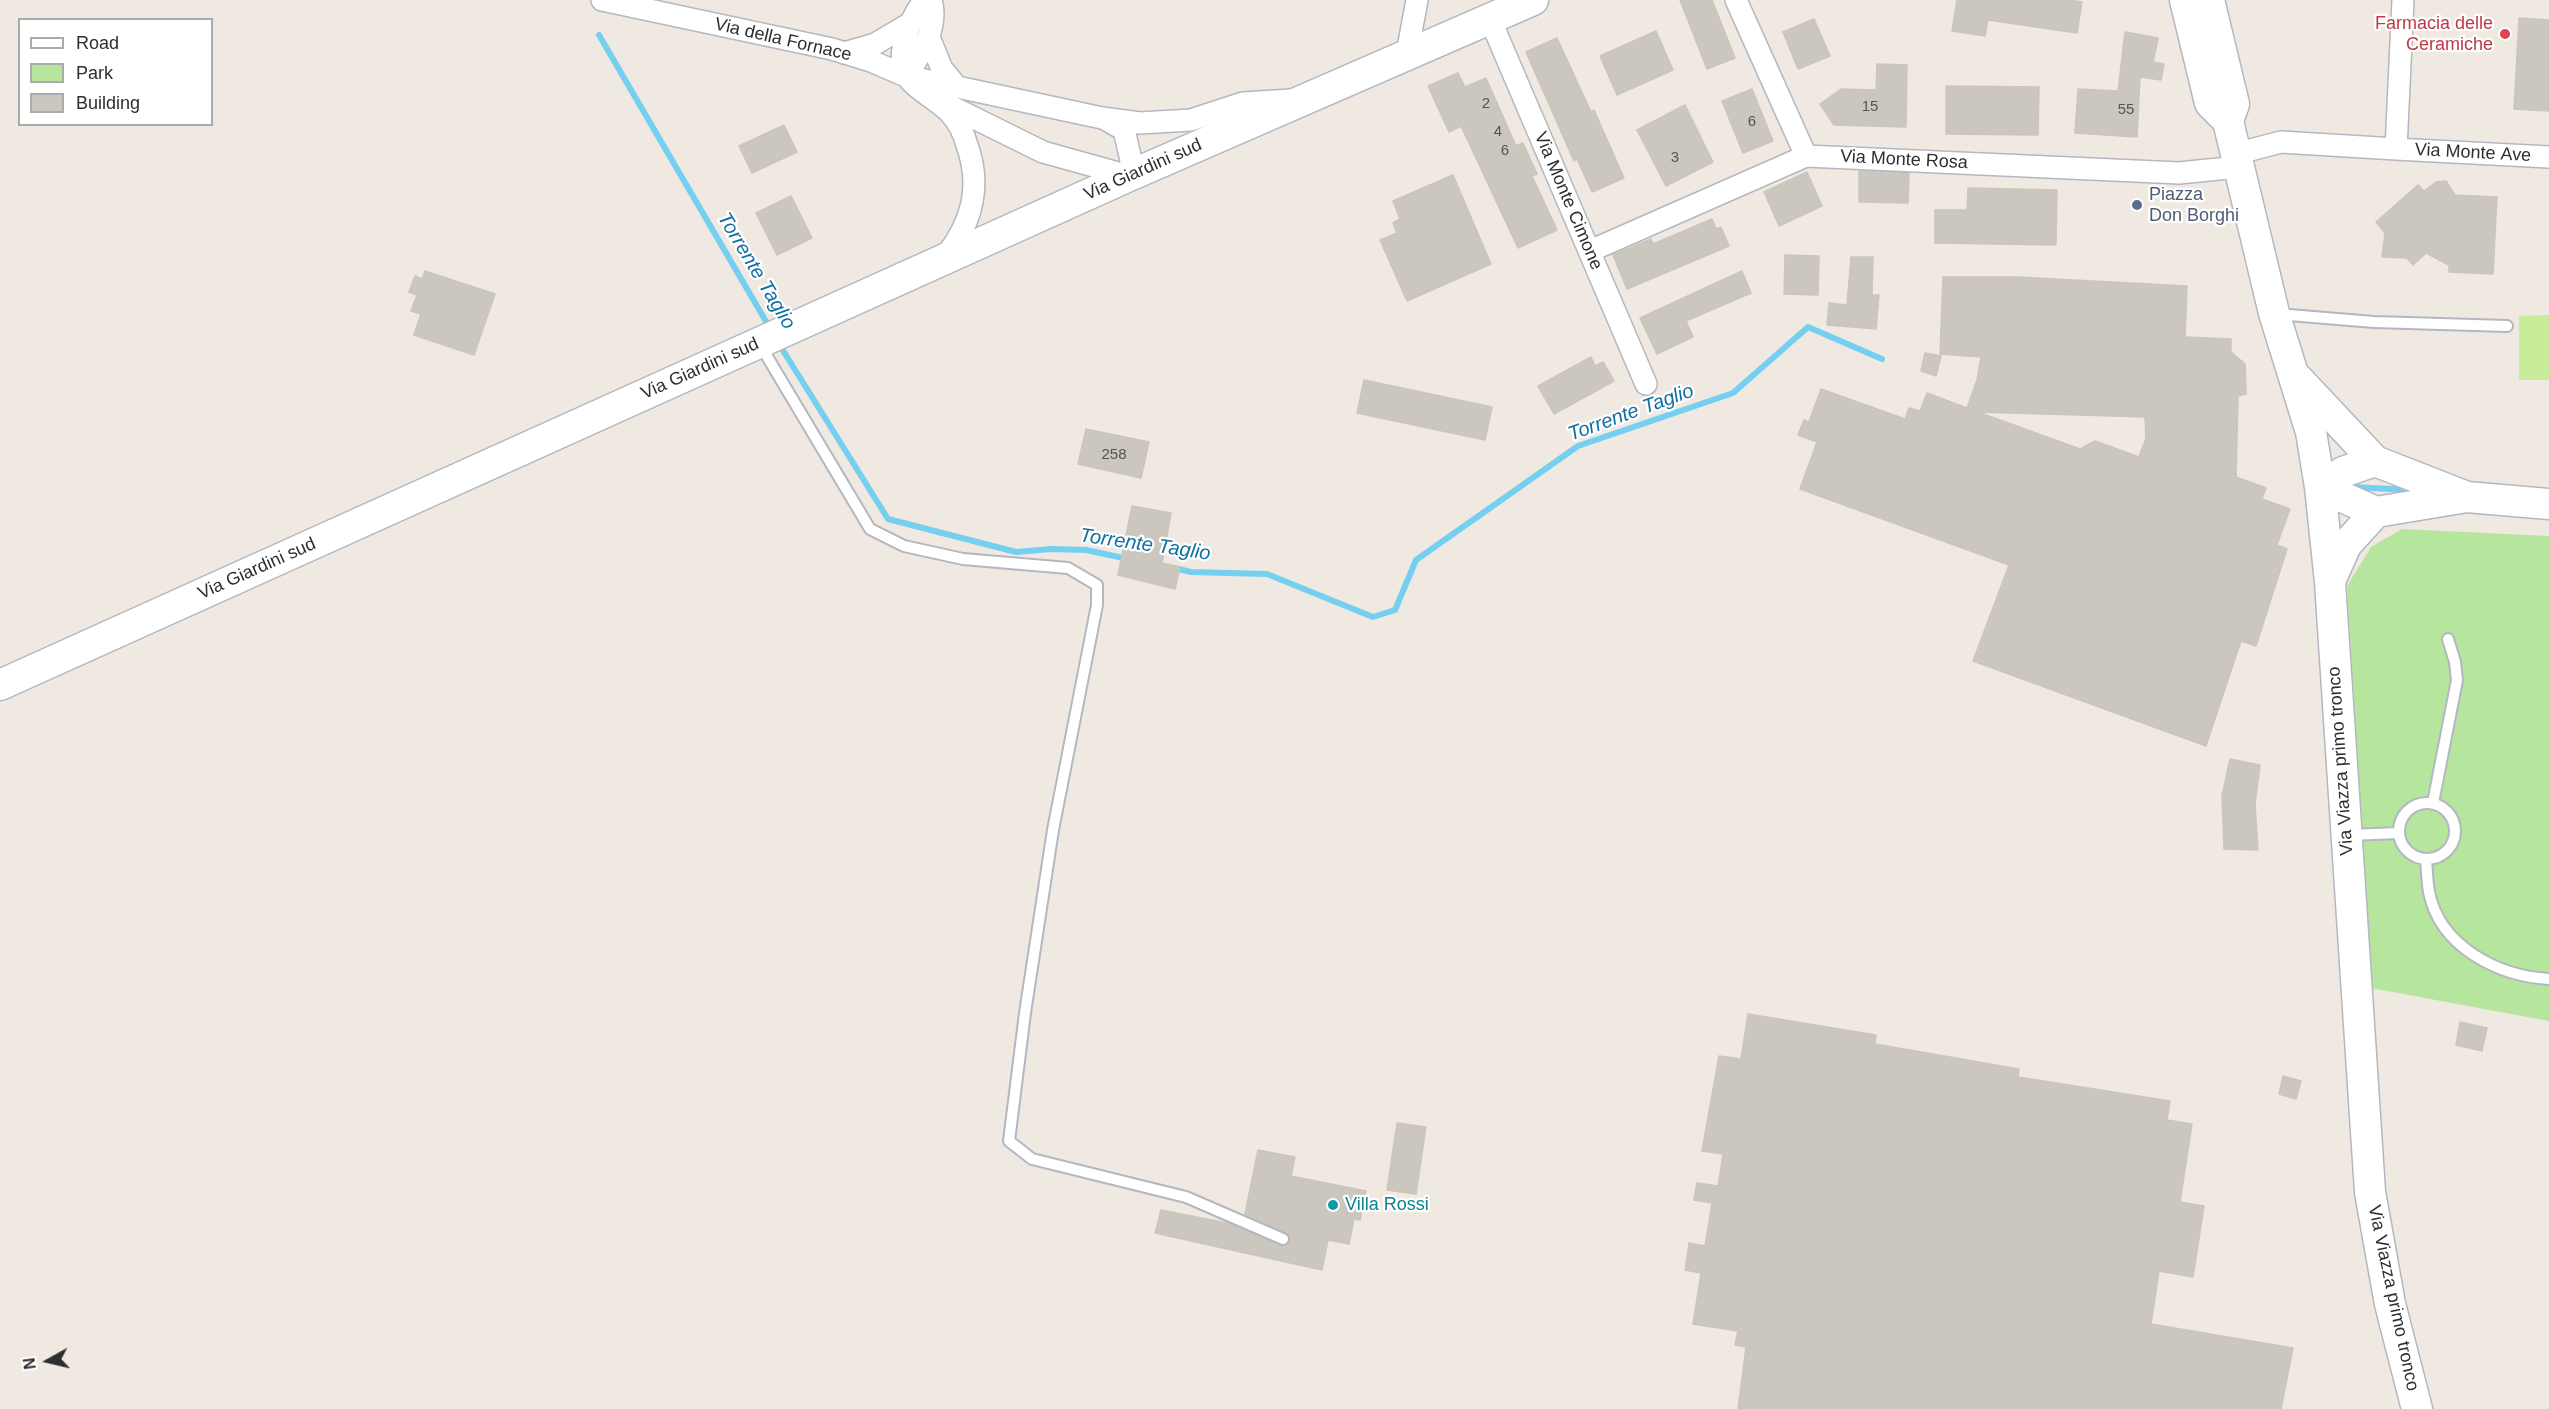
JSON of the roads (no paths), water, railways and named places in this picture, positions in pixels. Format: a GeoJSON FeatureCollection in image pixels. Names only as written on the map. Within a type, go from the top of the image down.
{"type":"FeatureCollection","features":[{"type":"Feature","properties":{"kind":"street","name":"Via della Fornace"},"geometry":{"type":"LineString","coordinates":[[602,0],[656,6],[843,53],[871,61],[906,76]]}},
{"type":"Feature","properties":{"kind":"street"},"geometry":{"type":"LineString","coordinates":[[925,0],[903,51],[906,76],[951,114],[963,134],[975,168],[974,196],[966,226],[942,261]]}},
{"type":"Feature","properties":{"kind":"street"},"geometry":{"type":"LineString","coordinates":[[906,76],[929,37],[934,8],[931,0]]}},
{"type":"Feature","properties":{"kind":"street"},"geometry":{"type":"LineString","coordinates":[[1407,54],[1418,0]]}},
{"type":"Feature","properties":{"kind":"street","name":"Via Giardini sud"},"geometry":{"type":"LineString","coordinates":[[0,685],[1129,176],[1533,0]]}},
{"type":"Feature","properties":{"kind":"street"},"geometry":{"type":"LineString","coordinates":[[1736,0],[1806,156]]}},
{"type":"Feature","properties":{"kind":"street","name":"Via Viazza primo tronco"},"geometry":{"type":"LineString","coordinates":[[2185,0],[2211,103],[2228,121],[2274,313],[2311,432],[2320,487],[2330,582],[2370,1192],[2390,1305],[2417,1409]]}},
{"type":"Feature","properties":{"kind":"street","name":"Via Viazza primo tronco"},"geometry":{"type":"LineString","coordinates":[[2209,0],[2235,104],[2228,121]]}},
{"type":"Feature","properties":{"kind":"street"},"geometry":{"type":"LineString","coordinates":[[2396,149],[2403,0]]}},
{"type":"Feature","properties":{"kind":"street","name":"Via Monte Cimone"},"geometry":{"type":"LineString","coordinates":[[1490,19],[1646,384]]}},
{"type":"Feature","properties":{"kind":"street"},"geometry":{"type":"LineString","coordinates":[[843,53],[875,44],[914,21]]}},
{"type":"Feature","properties":{"kind":"street"},"geometry":{"type":"LineString","coordinates":[[929,37],[942,69],[957,87]]}},
{"type":"Feature","properties":{"kind":"street"},"geometry":{"type":"LineString","coordinates":[[906,76],[1102,118],[1140,123],[1191,120],[1243,103],[1302,100]]}},
{"type":"Feature","properties":{"kind":"street"},"geometry":{"type":"LineString","coordinates":[[929,95],[1042,152],[1129,176],[1131,159],[1124,130],[1102,118]]}},
{"type":"Feature","properties":{"kind":"street","name":"Via Monte Ave"},"geometry":{"type":"LineString","coordinates":[[2236,161],[2281,142],[2549,157]]}},
{"type":"Feature","properties":{"kind":"street","name":"Via Monte Rosa"},"geometry":{"type":"LineString","coordinates":[[1590,251],[1806,156],[2179,173],[2236,161]]}},
{"type":"Feature","properties":{"kind":"street"},"geometry":{"type":"LineString","coordinates":[[2294,374],[2375,461],[2467,497]]}},
{"type":"Feature","properties":{"kind":"street"},"geometry":{"type":"LineString","coordinates":[[2320,487],[2343,471],[2375,461]]}},
{"type":"Feature","properties":{"kind":"street"},"geometry":{"type":"LineString","coordinates":[[2320,487],[2376,512],[2467,497],[2549,504]]}},
{"type":"Feature","properties":{"kind":"street"},"geometry":{"type":"LineString","coordinates":[[2330,582],[2346,545],[2376,512]]}},
{"type":"Feature","properties":{"kind":"lane"},"geometry":{"type":"LineString","coordinates":[[2274,313],[2374,322],[2507,326]]}},
{"type":"Feature","properties":{"kind":"lane"},"geometry":{"type":"LineString","coordinates":[[768,339],[870,529],[904,546],[963,559],[1068,567],[1097,585],[1097,605],[1053,830],[1025,1012],[1009,1141],[1032,1159],[1186,1197],[1283,1239]]}},
{"type":"Feature","properties":{"kind":"lane"},"geometry":{"type":"LineString","coordinates":[[2433,803],[2457,680],[2455,662],[2448,639]]}},
{"type":"Feature","properties":{"kind":"lane"},"geometry":{"type":"LineString","coordinates":[[2424,802],[2433,803],[2441,806],[2452,818],[2456,834],[2453,842],[2442,855],[2426,859],[2410,854],[2404,848],[2399,824],[2409,809],[2424,802]]}},
{"type":"Feature","properties":{"kind":"lane"},"geometry":{"type":"LineString","coordinates":[[2346,835],[2399,832]]}},
{"type":"Feature","properties":{"kind":"lane"},"geometry":{"type":"LineString","coordinates":[[2426,859],[2434,905],[2459,943],[2496,969],[2514,975],[2549,979]]}},
{"type":"Feature","properties":{"kind":"waterway","name":"Torrente Taglio"},"geometry":{"type":"LineString","coordinates":[[599,35],[771,330]]}},
{"type":"Feature","properties":{"kind":"waterway","name":"Torrente Taglio"},"geometry":{"type":"LineString","coordinates":[[1174,568],[1191,572],[1267,574],[1373,617],[1395,610],[1416,560],[1578,446],[1733,393],[1808,327],[1882,359]]}},
{"type":"Feature","properties":{"kind":"waterway","name":"Torrente Taglio"},"geometry":{"type":"LineString","coordinates":[[779,344],[888,519],[1016,552],[1051,549],[1086,550],[1128,559]]}},
{"type":"Feature","properties":{"kind":"waterway","name":"Torrente Taglio"},"geometry":{"type":"LineString","coordinates":[[2352,487],[2411,490]]}},
{"type":"Feature","properties":{"kind":"place","name":"Farmacia delle Ceramiche"},"geometry":{"type":"Point","coordinates":[2505,34]}},
{"type":"Feature","properties":{"kind":"place","name":"Piazza Don Borghi"},"geometry":{"type":"Point","coordinates":[2137,205]}},
{"type":"Feature","properties":{"kind":"place","name":"Villa Rossi"},"geometry":{"type":"Point","coordinates":[1333,1205]}}]}
